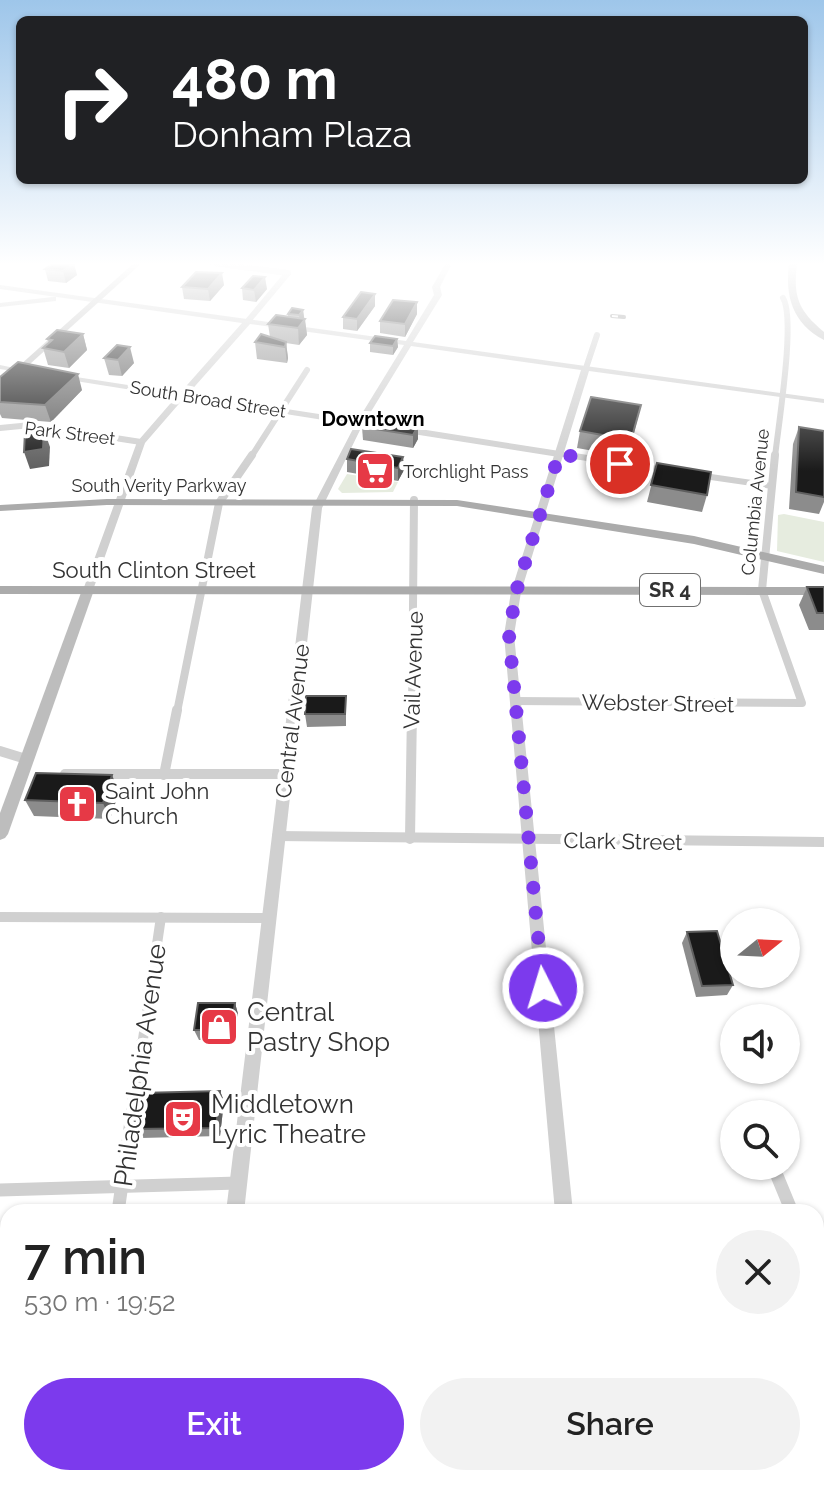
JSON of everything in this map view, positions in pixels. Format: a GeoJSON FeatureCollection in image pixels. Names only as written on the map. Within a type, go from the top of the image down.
{"type":"FeatureCollection","features":[{"type":"Feature","properties":{"kind":"main road"},"geometry":{"type":"LineString","coordinates":[[0,388],[61,332]]}},
{"type":"Feature","properties":{"kind":"main road","name":"SR 4"},"geometry":{"type":"LineString","coordinates":[[319,502],[414,500],[540,516],[694,540],[824,570]]}},
{"type":"Feature","properties":{"kind":"main road","name":"South Verity Parkway"},"geometry":{"type":"LineString","coordinates":[[0,508],[118,502],[319,502]]}},
{"type":"Feature","properties":{"kind":"main road","name":"South Clinton Street"},"geometry":{"type":"LineString","coordinates":[[0,590],[308,590]]}},
{"type":"Feature","properties":{"kind":"main road"},"geometry":{"type":"LineString","coordinates":[[0,834],[88,590]]}},
{"type":"Feature","properties":{"kind":"main road","name":"SR 4"},"geometry":{"type":"LineString","coordinates":[[308,590],[824,591]]}},
{"type":"Feature","properties":{"kind":"street"},"geometry":{"type":"LineString","coordinates":[[88,590],[141,442],[238,332]]}},
{"type":"Feature","properties":{"kind":"street"},"geometry":{"type":"LineString","coordinates":[[331,332],[824,401]]}},
{"type":"Feature","properties":{"kind":"street","name":"Central Avenue"},"geometry":{"type":"LineString","coordinates":[[236,1204],[277,836],[319,502],[415,332]]}},
{"type":"Feature","properties":{"kind":"street","name":"Columbia Avenue"},"geometry":{"type":"LineString","coordinates":[[788,332],[762,590],[802,703]]}},
{"type":"Feature","properties":{"kind":"street"},"geometry":{"type":"LineString","coordinates":[[563,1204],[509,635],[516,592],[597,335]]}},
{"type":"Feature","properties":{"kind":"street"},"geometry":{"type":"LineString","coordinates":[[0,367],[36,373]]}},
{"type":"Feature","properties":{"kind":"street"},"geometry":{"type":"LineString","coordinates":[[164,775],[219,503],[283,411],[292,397],[294,386],[307,370]]}},
{"type":"Feature","properties":{"kind":"street","name":"South Broad Street"},"geometry":{"type":"LineString","coordinates":[[52,375],[364,423]]}},
{"type":"Feature","properties":{"kind":"street","name":"Park Street"},"geometry":{"type":"LineString","coordinates":[[0,428],[31,425],[141,442]]}},
{"type":"Feature","properties":{"kind":"street"},"geometry":{"type":"LineString","coordinates":[[399,429],[666,470]]}},
{"type":"Feature","properties":{"kind":"street"},"geometry":{"type":"LineString","coordinates":[[696,475],[772,486]]}},
{"type":"Feature","properties":{"kind":"street","name":"Vail Avenue"},"geometry":{"type":"LineString","coordinates":[[410,839],[414,500]]}},
{"type":"Feature","properties":{"kind":"street","name":"Webster Street"},"geometry":{"type":"LineString","coordinates":[[514,701],[802,703]]}},
{"type":"Feature","properties":{"kind":"street"},"geometry":{"type":"LineString","coordinates":[[0,751],[26,759]]}},
{"type":"Feature","properties":{"kind":"street"},"geometry":{"type":"LineString","coordinates":[[21,774],[37,774]]}},
{"type":"Feature","properties":{"kind":"street"},"geometry":{"type":"LineString","coordinates":[[51,774],[286,774]]}},
{"type":"Feature","properties":{"kind":"street","name":"Clark Street"},"geometry":{"type":"LineString","coordinates":[[277,836],[824,842]]}},
{"type":"Feature","properties":{"kind":"street"},"geometry":{"type":"LineString","coordinates":[[0,917],[269,918]]}},
{"type":"Feature","properties":{"kind":"street","name":"Philadelphia Avenue"},"geometry":{"type":"LineString","coordinates":[[119,1204],[161,917]]}},
{"type":"Feature","properties":{"kind":"street"},"geometry":{"type":"LineString","coordinates":[[779,1180],[789,1204]]}},
{"type":"Feature","properties":{"kind":"street"},"geometry":{"type":"LineString","coordinates":[[0,1190],[238,1183]]}},
{"type":"Feature","properties":{"kind":"shaded area"},"geometry":{"type":"Polygon","coordinates":[[[347,474],[398,482],[393,492],[342,493],[338,489],[347,474]]]}},
{"type":"Feature","properties":{"kind":"shaded area"},"geometry":{"type":"Polygon","coordinates":[[[778,515],[824,522],[824,562],[777,551],[778,515]]]}},
{"type":"Feature","properties":{"kind":"building"},"geometry":{"type":"Polygon","coordinates":[[[54,332],[83,334],[64,352],[43,348],[52,340],[47,339],[54,332]]]}},
{"type":"Feature","properties":{"kind":"building"},"geometry":{"type":"Polygon","coordinates":[[[261,334],[286,342],[285,347],[255,342],[261,334]]]}},
{"type":"Feature","properties":{"kind":"building"},"geometry":{"type":"Polygon","coordinates":[[[375,336],[397,339],[393,346],[370,343],[375,336]]]}},
{"type":"Feature","properties":{"kind":"building"},"geometry":{"type":"Polygon","coordinates":[[[117,345],[130,347],[118,360],[104,358],[117,345]]]}},
{"type":"Feature","properties":{"kind":"building"},"geometry":{"type":"Polygon","coordinates":[[[18,362],[78,374],[45,405],[0,402],[0,377],[18,362]]]}},
{"type":"Feature","properties":{"kind":"building"},"geometry":{"type":"Polygon","coordinates":[[[591,397],[641,405],[631,440],[580,431],[591,397]]]}},
{"type":"Feature","properties":{"kind":"building"},"geometry":{"type":"Polygon","coordinates":[[[367,419],[418,426],[413,435],[362,427],[367,419]]]}},
{"type":"Feature","properties":{"kind":"building"},"geometry":{"type":"Polygon","coordinates":[[[799,427],[824,431],[824,497],[796,492],[799,427]]]}},
{"type":"Feature","properties":{"kind":"building"},"geometry":{"type":"Polygon","coordinates":[[[44,430],[43,449],[24,452],[25,432],[44,430]]]}},
{"type":"Feature","properties":{"kind":"building"},"geometry":{"type":"Polygon","coordinates":[[[351,449],[403,457],[398,468],[347,459],[351,449]]]}},
{"type":"Feature","properties":{"kind":"building"},"geometry":{"type":"Polygon","coordinates":[[[657,463],[711,472],[707,495],[651,485],[657,463]]]}},
{"type":"Feature","properties":{"kind":"building"},"geometry":{"type":"Polygon","coordinates":[[[807,587],[824,587],[824,613],[817,613],[807,587]]]}},
{"type":"Feature","properties":{"kind":"building"},"geometry":{"type":"Polygon","coordinates":[[[306,696],[346,696],[345,714],[305,714],[306,696]]]}},
{"type":"Feature","properties":{"kind":"building"},"geometry":{"type":"Polygon","coordinates":[[[36,773],[112,775],[103,803],[25,800],[36,773]]]}},
{"type":"Feature","properties":{"kind":"building"},"geometry":{"type":"Polygon","coordinates":[[[717,931],[720,941],[720,985],[702,986],[687,932],[717,931]]]}},
{"type":"Feature","properties":{"kind":"building"},"geometry":{"type":"Polygon","coordinates":[[[198,1003],[235,1003],[231,1030],[194,1030],[198,1003]]]}},
{"type":"Feature","properties":{"kind":"building","name":"Middletown Lyric Theatre"},"geometry":{"type":"Polygon","coordinates":[[[220,1091],[216,1128],[134,1129],[140,1093],[220,1091]]]}},
{"type":"Feature","properties":{"kind":"place","name":"Torchlight Pass"},"geometry":{"type":"Point","coordinates":[375,471]}},
{"type":"Feature","properties":{"kind":"place","name":"Saint John Church"},"geometry":{"type":"Point","coordinates":[77,804]}},
{"type":"Feature","properties":{"kind":"place","name":"Central Pastry Shop"},"geometry":{"type":"Point","coordinates":[219,1027]}},
{"type":"Feature","properties":{"kind":"place","name":"Middletown Lyric Theatre"},"geometry":{"type":"Point","coordinates":[183,1119]}},
{"type":"Feature","properties":{"kind":"district","name":"Downtown"},"geometry":{"type":"Point","coordinates":[373,419]}},
{"type":"Feature","properties":{"kind":"route"},"geometry":{"type":"LineString","coordinates":[[543,988],[509,635],[516,592],[559,454],[620,464]]}}]}
